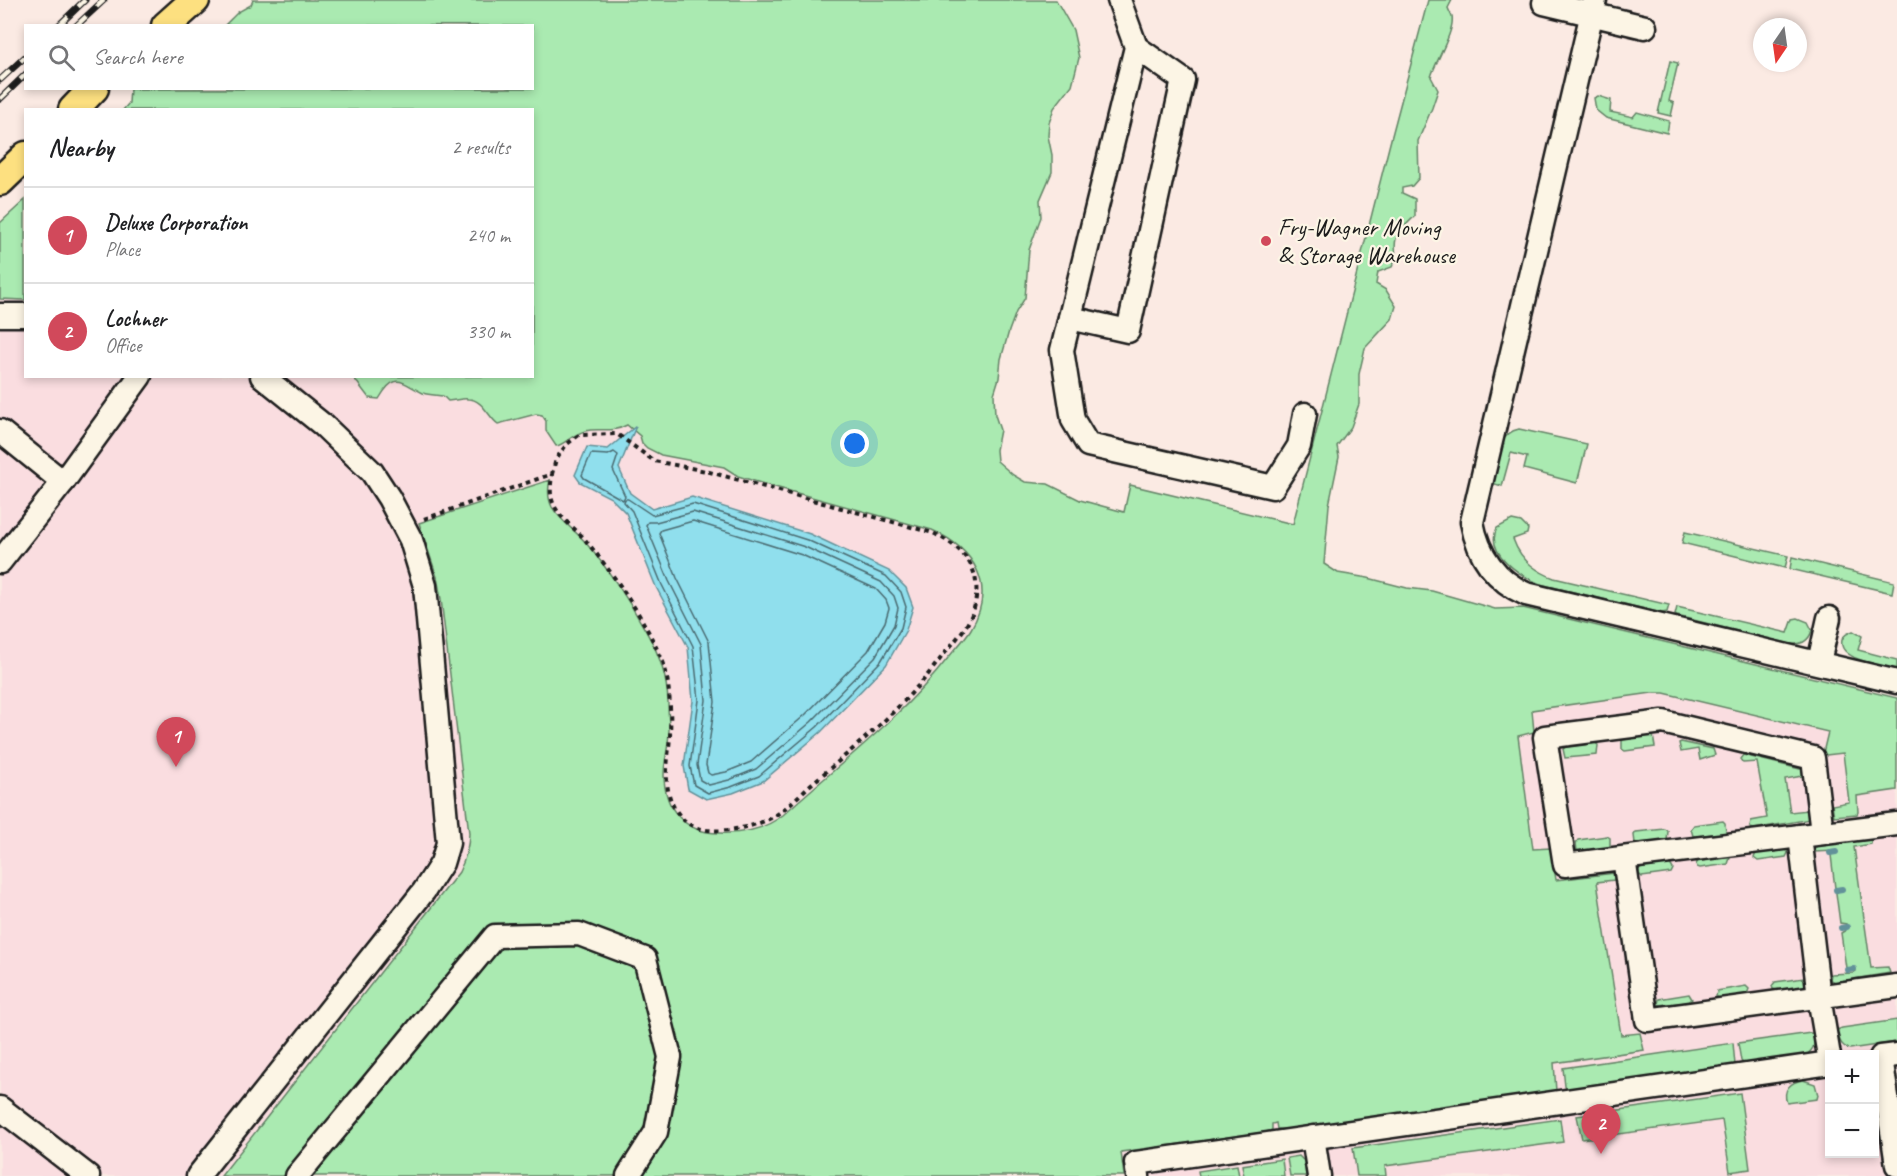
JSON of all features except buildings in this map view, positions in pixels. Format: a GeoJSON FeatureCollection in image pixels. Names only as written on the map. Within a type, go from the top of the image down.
{"type":"FeatureCollection","features":[{"type":"Feature","properties":{"kind":"main road"},"geometry":{"type":"LineString","coordinates":[[168,24],[195,0]]}},
{"type":"Feature","properties":{"kind":"main road"},"geometry":{"type":"LineString","coordinates":[[75,108],[92,90]]}},
{"type":"Feature","properties":{"kind":"main road"},"geometry":{"type":"LineString","coordinates":[[0,181],[24,158]]}},
{"type":"Feature","properties":{"kind":"street"},"geometry":{"type":"LineString","coordinates":[[1119,0],[1136,47],[1062,350],[1073,420],[1088,445],[1273,488],[1299,446],[1305,414]]}},
{"type":"Feature","properties":{"kind":"street"},"geometry":{"type":"LineString","coordinates":[[1544,3],[1593,7],[1645,27]]}},
{"type":"Feature","properties":{"kind":"street"},"geometry":{"type":"LineString","coordinates":[[1593,7],[1484,464],[1472,522],[1475,537],[1490,566],[1514,588],[1526,594],[1897,682]]}},
{"type":"Feature","properties":{"kind":"street"},"geometry":{"type":"LineString","coordinates":[[1070,318],[1128,331],[1183,80],[1136,47]]}},
{"type":"Feature","properties":{"kind":"street"},"geometry":{"type":"LineString","coordinates":[[0,315],[24,315]]}},
{"type":"Feature","properties":{"kind":"street"},"geometry":{"type":"LineString","coordinates":[[0,561],[63,482],[139,378]]}},
{"type":"Feature","properties":{"kind":"street"},"geometry":{"type":"LineString","coordinates":[[198,1176],[424,891],[442,863],[448,843],[425,586],[411,540],[389,498],[372,472],[323,424],[265,378]]}},
{"type":"Feature","properties":{"kind":"street"},"geometry":{"type":"LineString","coordinates":[[0,431],[63,482]]}},
{"type":"Feature","properties":{"kind":"street"},"geometry":{"type":"LineString","coordinates":[[1819,662],[1829,618]]}},
{"type":"Feature","properties":{"kind":"street"},"geometry":{"type":"LineString","coordinates":[[1828,1050],[1819,997],[1811,834],[1813,758],[1663,722],[1545,737],[1565,865],[1811,834],[1897,824]]}},
{"type":"Feature","properties":{"kind":"street"},"geometry":{"type":"LineString","coordinates":[[1624,858],[1647,1020],[1897,987]]}},
{"type":"Feature","properties":{"kind":"street"},"geometry":{"type":"LineString","coordinates":[[297,1176],[495,936],[579,934],[645,959],[670,1057],[656,1132],[628,1176]]}},
{"type":"Feature","properties":{"kind":"street"},"geometry":{"type":"LineString","coordinates":[[1884,1056],[1897,1165]]}},
{"type":"Feature","properties":{"kind":"street"},"geometry":{"type":"LineString","coordinates":[[1138,1176],[1136,1163],[1825,1063]]}},
{"type":"Feature","properties":{"kind":"street"},"geometry":{"type":"LineString","coordinates":[[0,1108],[86,1175]]}},
{"type":"Feature","properties":{"kind":"street"},"geometry":{"type":"LineString","coordinates":[[1313,1137],[1319,1176]]}},
{"type":"Feature","properties":{"kind":"path"},"geometry":{"type":"LineString","coordinates":[[618,434],[654,461],[706,471],[933,533],[963,552],[973,569],[977,585],[975,605],[968,624],[916,689],[852,750],[780,811],[771,818],[752,826],[703,830],[687,822],[676,810],[668,792],[666,774],[670,735],[669,694],[665,667],[650,635],[607,566],[580,533],[558,513],[552,502],[550,489],[552,474],[556,459],[567,444],[579,435],[618,434]]}},
{"type":"Feature","properties":{"kind":"path"},"geometry":{"type":"LineString","coordinates":[[418,521],[552,474]]}},
{"type":"Feature","properties":{"kind":"shaded area"},"geometry":{"type":"Polygon","coordinates":[[[0,271],[24,277],[24,378],[447,378],[1897,724],[1897,1176],[0,1176],[0,271]]]}},
{"type":"Feature","properties":{"kind":"green space"},"geometry":{"type":"Polygon","coordinates":[[[253,0],[1056,0],[1073,30],[1079,58],[1072,85],[1054,108],[1049,123],[1052,172],[1040,200],[1041,217],[1029,250],[1025,298],[1016,312],[1009,331],[994,394],[995,415],[1000,430],[996,450],[997,461],[1025,482],[1048,484],[1080,500],[1124,512],[1130,485],[1293,524],[1428,0],[1452,0],[1448,8],[1452,17],[1451,30],[1431,77],[1438,90],[1418,141],[1419,178],[1412,186],[1402,188],[1402,193],[1415,199],[1415,216],[1397,236],[1392,267],[1378,272],[1376,284],[1386,290],[1396,306],[1392,319],[1365,348],[1359,374],[1359,404],[1351,427],[1337,446],[1339,457],[1329,505],[1324,564],[1338,573],[1432,591],[1495,609],[1523,608],[1897,698],[1897,790],[1857,796],[1857,814],[1834,816],[1832,805],[1849,802],[1843,753],[1826,755],[1823,753],[1828,732],[1664,693],[1532,710],[1534,732],[1518,736],[1533,849],[1551,848],[1556,880],[1615,873],[1614,880],[1597,882],[1621,1035],[1640,1033],[1644,1050],[1554,1063],[1556,1091],[1287,1129],[1277,1129],[1276,1123],[1272,1124],[1272,1130],[1266,1132],[1121,1152],[1124,1176],[221,1176],[459,872],[465,858],[469,833],[441,599],[437,577],[419,523],[550,480],[549,494],[552,507],[586,543],[611,575],[652,641],[662,666],[667,693],[669,736],[664,775],[668,798],[672,808],[687,824],[707,832],[744,832],[768,824],[783,815],[890,721],[930,680],[971,629],[979,613],[982,598],[981,583],[970,558],[947,538],[932,530],[764,484],[738,476],[724,467],[661,455],[647,448],[640,436],[627,425],[611,430],[585,431],[556,446],[546,431],[546,421],[542,415],[536,414],[498,424],[478,402],[463,399],[448,401],[443,396],[423,393],[399,381],[390,385],[379,399],[369,398],[354,378],[534,378],[534,108],[125,108],[129,103],[130,90],[534,90],[534,24],[226,24],[238,12],[251,5],[253,0]]]}},
{"type":"Feature","properties":{"kind":"green space"},"geometry":{"type":"Polygon","coordinates":[[[1670,61],[1678,63],[1669,101],[1674,103],[1671,116],[1658,113],[1670,61]]]}},
{"type":"Feature","properties":{"kind":"green space"},"geometry":{"type":"Polygon","coordinates":[[[1598,96],[1611,100],[1610,112],[1633,117],[1637,112],[1669,121],[1667,133],[1606,118],[1596,110],[1594,98],[1598,96]]]}},
{"type":"Feature","properties":{"kind":"green space"},"geometry":{"type":"Polygon","coordinates":[[[24,201],[24,300],[0,299],[0,223],[24,201]]]}},
{"type":"Feature","properties":{"kind":"green space"},"geometry":{"type":"Polygon","coordinates":[[[1519,429],[1587,444],[1577,483],[1524,469],[1527,457],[1511,453],[1502,486],[1495,484],[1493,479],[1502,442],[1506,436],[1519,429]]]}},
{"type":"Feature","properties":{"kind":"green space"},"geometry":{"type":"Polygon","coordinates":[[[1512,520],[1521,522],[1528,529],[1527,534],[1513,539],[1524,558],[1541,572],[1554,578],[1669,605],[1667,612],[1662,613],[1540,584],[1523,575],[1500,555],[1494,537],[1497,528],[1512,520]]]}},
{"type":"Feature","properties":{"kind":"green space"},"geometry":{"type":"Polygon","coordinates":[[[1685,532],[1788,556],[1785,568],[1682,543],[1685,532]]]}},
{"type":"Feature","properties":{"kind":"green space"},"geometry":{"type":"Polygon","coordinates":[[[1792,557],[1894,582],[1892,593],[1790,569],[1792,557]]]}},
{"type":"Feature","properties":{"kind":"green space"},"geometry":{"type":"Polygon","coordinates":[[[1677,607],[1788,633],[1793,619],[1798,618],[1808,622],[1812,630],[1804,642],[1790,644],[1677,616],[1675,615],[1677,607]]]}},
{"type":"Feature","properties":{"kind":"green space"},"geometry":{"type":"Polygon","coordinates":[[[1853,631],[1862,636],[1858,650],[1897,660],[1897,669],[1863,661],[1847,653],[1842,647],[1842,640],[1845,635],[1853,631]]]}},
{"type":"Feature","properties":{"kind":"green space"},"geometry":{"type":"Polygon","coordinates":[[[1653,735],[1655,747],[1625,751],[1622,749],[1622,740],[1653,735]]]}},
{"type":"Feature","properties":{"kind":"green space"},"geometry":{"type":"Polygon","coordinates":[[[1595,743],[1598,745],[1597,755],[1565,758],[1563,749],[1566,747],[1595,743]]]}},
{"type":"Feature","properties":{"kind":"green space"},"geometry":{"type":"Polygon","coordinates":[[[1679,743],[1713,749],[1715,755],[1700,760],[1698,749],[1681,752],[1679,743]]]}},
{"type":"Feature","properties":{"kind":"green space"},"geometry":{"type":"Polygon","coordinates":[[[1743,755],[1804,770],[1802,776],[1785,779],[1790,812],[1808,810],[1810,819],[1750,828],[1751,821],[1767,818],[1757,762],[1743,763],[1740,759],[1743,755]]]}},
{"type":"Feature","properties":{"kind":"green space"},"geometry":{"type":"Polygon","coordinates":[[[1723,821],[1726,833],[1693,836],[1691,829],[1694,825],[1723,821]]]}},
{"type":"Feature","properties":{"kind":"green space"},"geometry":{"type":"Polygon","coordinates":[[[1665,829],[1668,831],[1667,841],[1635,843],[1636,832],[1665,829]]]}},
{"type":"Feature","properties":{"kind":"green space"},"geometry":{"type":"Polygon","coordinates":[[[1607,836],[1610,838],[1610,849],[1577,851],[1578,840],[1607,836]]]}},
{"type":"Feature","properties":{"kind":"green space"},"geometry":{"type":"Polygon","coordinates":[[[1871,837],[1871,844],[1854,847],[1871,968],[1888,967],[1890,973],[1835,982],[1830,980],[1831,974],[1856,971],[1853,968],[1846,968],[1841,933],[1846,930],[1846,924],[1840,923],[1836,893],[1842,889],[1835,888],[1831,855],[1836,851],[1813,852],[1812,845],[1871,837]]]}},
{"type":"Feature","properties":{"kind":"green space"},"geometry":{"type":"Polygon","coordinates":[[[1787,849],[1786,857],[1758,861],[1754,858],[1756,853],[1787,849]]]}},
{"type":"Feature","properties":{"kind":"green space"},"geometry":{"type":"Polygon","coordinates":[[[1728,856],[1730,858],[1728,864],[1700,868],[1696,864],[1699,860],[1728,856]]]}},
{"type":"Feature","properties":{"kind":"green space"},"geometry":{"type":"Polygon","coordinates":[[[1670,864],[1673,869],[1671,873],[1642,877],[1639,874],[1642,868],[1670,864]]]}},
{"type":"Feature","properties":{"kind":"green space"},"geometry":{"type":"Polygon","coordinates":[[[1804,978],[1806,983],[1804,986],[1777,990],[1772,986],[1775,982],[1804,978]]]}},
{"type":"Feature","properties":{"kind":"green space"},"geometry":{"type":"Polygon","coordinates":[[[1746,986],[1749,989],[1747,994],[1716,997],[1717,991],[1746,986]]]}},
{"type":"Feature","properties":{"kind":"green space"},"geometry":{"type":"Polygon","coordinates":[[[1689,994],[1692,999],[1689,1002],[1658,1005],[1659,999],[1689,994]]]}},
{"type":"Feature","properties":{"kind":"green space"},"geometry":{"type":"Polygon","coordinates":[[[1897,1020],[1897,1042],[1850,1049],[1839,1039],[1837,1030],[1842,1028],[1897,1020]]]}},
{"type":"Feature","properties":{"kind":"green space"},"geometry":{"type":"Polygon","coordinates":[[[1814,1033],[1814,1045],[1806,1055],[1744,1064],[1741,1061],[1738,1043],[1814,1033]]]}},
{"type":"Feature","properties":{"kind":"green space"},"geometry":{"type":"Polygon","coordinates":[[[1733,1043],[1735,1065],[1566,1089],[1565,1086],[1563,1068],[1733,1043]]]}},
{"type":"Feature","properties":{"kind":"green space"},"geometry":{"type":"Polygon","coordinates":[[[1803,1080],[1815,1084],[1817,1099],[1787,1103],[1788,1087],[1803,1080]]]}},
{"type":"Feature","properties":{"kind":"green space"},"geometry":{"type":"Polygon","coordinates":[[[1740,1093],[1750,1169],[1730,1172],[1722,1120],[1582,1139],[1577,1116],[1740,1093]]]}},
{"type":"Feature","properties":{"kind":"green space"},"geometry":{"type":"Polygon","coordinates":[[[1560,1119],[1563,1142],[1385,1166],[1386,1176],[1357,1176],[1353,1148],[1560,1119]]]}},
{"type":"Feature","properties":{"kind":"green space"},"geometry":{"type":"Polygon","coordinates":[[[1299,1156],[1304,1161],[1306,1176],[1290,1176],[1287,1158],[1299,1156]]]}},
{"type":"Feature","properties":{"kind":"green space"},"geometry":{"type":"Polygon","coordinates":[[[1282,1159],[1284,1176],[1244,1176],[1242,1165],[1282,1159]]]}},
{"type":"Feature","properties":{"kind":"green space"},"geometry":{"type":"Polygon","coordinates":[[[1237,1165],[1239,1176],[1199,1176],[1198,1171],[1237,1165]]]}},
{"type":"Feature","properties":{"kind":"water"},"geometry":{"type":"Polygon","coordinates":[[[636,426],[619,468],[630,493],[652,509],[692,497],[810,534],[889,571],[906,588],[913,607],[906,630],[886,665],[821,732],[763,781],[733,793],[706,799],[688,789],[684,766],[693,701],[688,647],[656,587],[626,513],[611,498],[580,482],[575,475],[587,447],[608,449],[636,426]]]}},
{"type":"Feature","properties":{"kind":"waterway"},"geometry":{"type":"LineString","coordinates":[[1830,853],[1836,852]]}},
{"type":"Feature","properties":{"kind":"waterway"},"geometry":{"type":"LineString","coordinates":[[1836,890],[1842,889]]}},
{"type":"Feature","properties":{"kind":"waterway"},"geometry":{"type":"LineString","coordinates":[[1841,928],[1847,927]]}},
{"type":"Feature","properties":{"kind":"waterway"},"geometry":{"type":"LineString","coordinates":[[1847,970],[1854,969]]}},
{"type":"Feature","properties":{"kind":"railway"},"geometry":{"type":"LineString","coordinates":[[60,24],[85,0]]}},
{"type":"Feature","properties":{"kind":"railway"},"geometry":{"type":"LineString","coordinates":[[78,24],[104,0]]}},
{"type":"Feature","properties":{"kind":"railway"},"geometry":{"type":"LineString","coordinates":[[0,80],[24,58]]}},
{"type":"Feature","properties":{"kind":"railway"},"geometry":{"type":"LineString","coordinates":[[0,99],[24,76]]}},
{"type":"Feature","properties":{"kind":"place","name":"Fry-Wagner Moving & Storage Warehouse"},"geometry":{"type":"Point","coordinates":[1266,241]}},
{"type":"Feature","properties":{"kind":"place","name":"Deluxe Corporation"},"geometry":{"type":"Point","coordinates":[176,767]}},
{"type":"Feature","properties":{"kind":"place","name":"Lochner"},"geometry":{"type":"Point","coordinates":[1601,1154]}}]}
